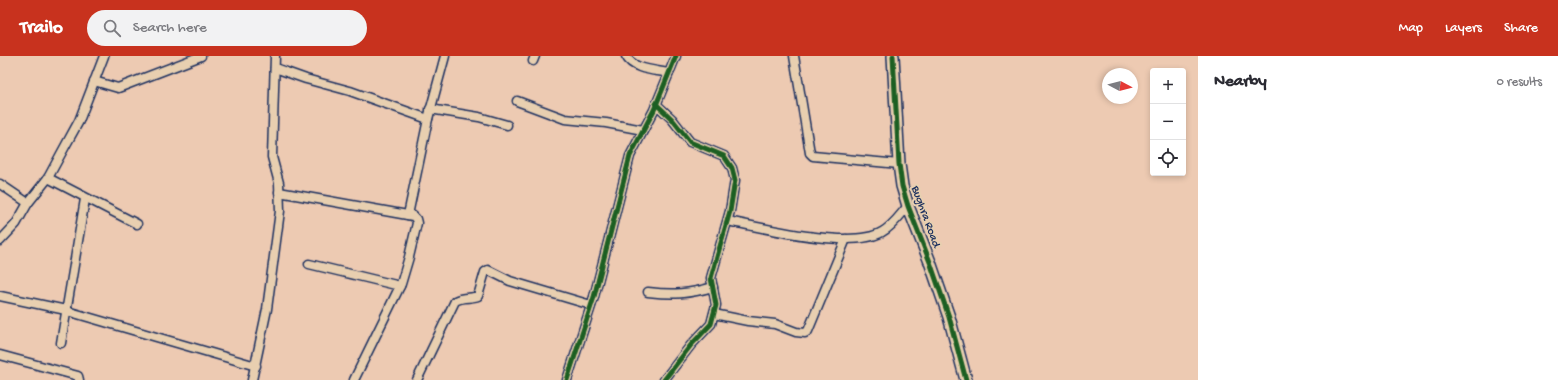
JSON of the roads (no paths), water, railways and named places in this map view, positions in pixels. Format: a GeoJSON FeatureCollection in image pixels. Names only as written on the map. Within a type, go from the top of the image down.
{"type":"FeatureCollection","features":[{"type":"Feature","properties":{"kind":"street"},"geometry":{"type":"LineString","coordinates":[[0,241],[16,224],[28,204],[48,178],[79,121],[104,56]]}},
{"type":"Feature","properties":{"kind":"street"},"geometry":{"type":"LineString","coordinates":[[94,81],[118,88],[201,56]]}},
{"type":"Feature","properties":{"kind":"street"},"geometry":{"type":"LineString","coordinates":[[252,380],[267,309],[280,211],[279,183],[272,157],[275,56]]}},
{"type":"Feature","properties":{"kind":"street"},"geometry":{"type":"LineString","coordinates":[[408,215],[430,109],[445,56]]}},
{"type":"Feature","properties":{"kind":"street"},"geometry":{"type":"LineString","coordinates":[[626,56],[628,60],[636,66],[669,73]]}},
{"type":"Feature","properties":{"kind":"street"},"geometry":{"type":"LineString","coordinates":[[567,380],[591,305],[630,156],[656,104],[676,56]]}},
{"type":"Feature","properties":{"kind":"street"},"geometry":{"type":"LineString","coordinates":[[794,56],[810,153],[812,156],[899,164]]}},
{"type":"Feature","properties":{"kind":"street","name":"Bughra Road"},"geometry":{"type":"LineString","coordinates":[[893,56],[899,164],[902,186],[942,296],[965,379]]}},
{"type":"Feature","properties":{"kind":"street"},"geometry":{"type":"LineString","coordinates":[[275,68],[306,80],[350,92],[428,119]]}},
{"type":"Feature","properties":{"kind":"street"},"geometry":{"type":"LineString","coordinates":[[517,101],[565,119],[606,123],[643,130]]}},
{"type":"Feature","properties":{"kind":"street"},"geometry":{"type":"LineString","coordinates":[[656,104],[672,119],[690,142],[724,156],[729,161],[735,180],[728,221],[711,278],[716,300],[714,314],[707,329],[691,345],[664,380]]}},
{"type":"Feature","properties":{"kind":"street"},"geometry":{"type":"LineString","coordinates":[[430,109],[507,125]]}},
{"type":"Feature","properties":{"kind":"street"},"geometry":{"type":"LineString","coordinates":[[48,178],[85,199],[137,224]]}},
{"type":"Feature","properties":{"kind":"street"},"geometry":{"type":"LineString","coordinates":[[0,184],[28,204]]}},
{"type":"Feature","properties":{"kind":"street"},"geometry":{"type":"LineString","coordinates":[[279,192],[408,215],[416,218],[417,223],[400,286],[354,380]]}},
{"type":"Feature","properties":{"kind":"street"},"geometry":{"type":"LineString","coordinates":[[61,343],[85,199]]}},
{"type":"Feature","properties":{"kind":"street"},"geometry":{"type":"LineString","coordinates":[[728,221],[785,233],[825,238],[863,238],[875,236],[883,232],[892,225],[908,206]]}},
{"type":"Feature","properties":{"kind":"street"},"geometry":{"type":"LineString","coordinates":[[714,314],[748,321],[775,324],[796,332],[805,333],[808,330],[846,238]]}},
{"type":"Feature","properties":{"kind":"street"},"geometry":{"type":"LineString","coordinates":[[309,264],[400,286]]}},
{"type":"Feature","properties":{"kind":"street"},"geometry":{"type":"LineString","coordinates":[[417,380],[455,301],[463,298],[478,296],[485,272],[488,270],[510,281],[591,305]]}},
{"type":"Feature","properties":{"kind":"street"},"geometry":{"type":"LineString","coordinates":[[648,292],[666,294],[689,293],[713,287]]}},
{"type":"Feature","properties":{"kind":"street"},"geometry":{"type":"LineString","coordinates":[[0,296],[67,310],[256,366]]}},
{"type":"Feature","properties":{"kind":"street"},"geometry":{"type":"LineString","coordinates":[[0,355],[78,376],[79,380]]}}]}
